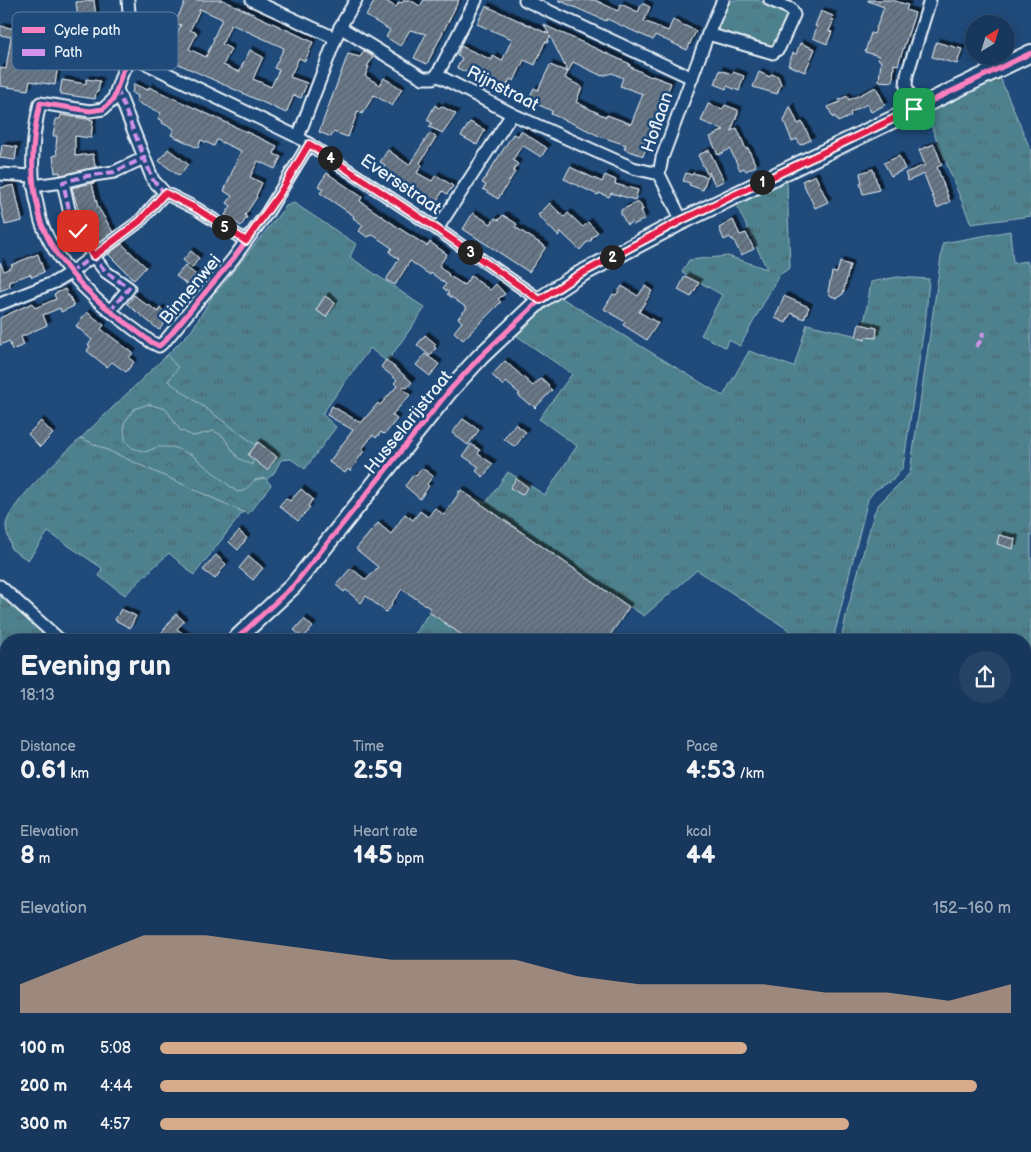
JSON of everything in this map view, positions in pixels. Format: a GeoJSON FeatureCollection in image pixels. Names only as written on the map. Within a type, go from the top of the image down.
{"type":"FeatureCollection","features":[{"type":"Feature","properties":{"kind":"street","name":"Rijnstraat"},"geometry":{"type":"LineString","coordinates":[[252,0],[338,32],[423,78],[433,78],[437,75],[512,114],[633,168],[659,174]]}},
{"type":"Feature","properties":{"kind":"street"},"geometry":{"type":"LineString","coordinates":[[298,137],[338,32],[356,0]]}},
{"type":"Feature","properties":{"kind":"street"},"geometry":{"type":"LineString","coordinates":[[437,75],[476,0]]}},
{"type":"Feature","properties":{"kind":"street"},"geometry":{"type":"LineString","coordinates":[[525,0],[692,78]]}},
{"type":"Feature","properties":{"kind":"street","name":"Hoflaan"},"geometry":{"type":"LineString","coordinates":[[682,220],[659,174],[662,158],[722,0]]}},
{"type":"Feature","properties":{"kind":"street"},"geometry":{"type":"LineString","coordinates":[[708,34],[773,53],[779,48],[794,16],[791,9],[770,0]]}},
{"type":"Feature","properties":{"kind":"street"},"geometry":{"type":"LineString","coordinates":[[914,109],[906,86],[907,75],[930,0]]}},
{"type":"Feature","properties":{"kind":"street","name":"Husselarijstraat"},"geometry":{"type":"LineString","coordinates":[[242,634],[294,586],[449,390],[480,357],[540,300],[575,277],[682,220],[1031,53]]}},
{"type":"Feature","properties":{"kind":"street","name":"Binnenwei"},"geometry":{"type":"LineString","coordinates":[[124,70],[114,100],[104,109],[90,111],[40,103],[35,124],[32,181],[42,226],[70,273],[110,311],[159,346],[171,334],[246,241],[280,193],[309,144]]}},
{"type":"Feature","properties":{"kind":"street","name":"Eversstraat"},"geometry":{"type":"LineString","coordinates":[[160,70],[298,137],[540,300]]}},
{"type":"Feature","properties":{"kind":"street"},"geometry":{"type":"LineString","coordinates":[[117,89],[142,159],[153,180],[164,194],[197,209],[246,241]]}},
{"type":"Feature","properties":{"kind":"street"},"geometry":{"type":"LineString","coordinates":[[437,229],[512,114]]}},
{"type":"Feature","properties":{"kind":"street"},"geometry":{"type":"LineString","coordinates":[[0,174],[32,181],[64,182],[114,172],[142,159]]}},
{"type":"Feature","properties":{"kind":"street"},"geometry":{"type":"LineString","coordinates":[[64,182],[70,214],[78,231],[106,272],[129,288],[110,311]]}},
{"type":"Feature","properties":{"kind":"street"},"geometry":{"type":"LineString","coordinates":[[0,304],[56,282],[70,273],[140,221],[164,194]]}},
{"type":"Feature","properties":{"kind":"street"},"geometry":{"type":"LineString","coordinates":[[0,586],[53,634]]}},
{"type":"Feature","properties":{"kind":"green space"},"geometry":{"type":"Polygon","coordinates":[[[728,0],[758,0],[789,14],[773,53],[719,33],[718,24],[728,0]]]}},
{"type":"Feature","properties":{"kind":"green space"},"geometry":{"type":"Polygon","coordinates":[[[999,75],[1031,151],[1031,216],[971,224],[925,111],[999,75]]]}},
{"type":"Feature","properties":{"kind":"green space"},"geometry":{"type":"Polygon","coordinates":[[[787,181],[790,268],[779,275],[740,346],[729,340],[725,347],[701,335],[722,295],[682,272],[689,260],[728,256],[767,269],[736,204],[787,181]]]}},
{"type":"Feature","properties":{"kind":"green space"},"geometry":{"type":"Polygon","coordinates":[[[294,203],[356,244],[350,257],[425,308],[387,362],[370,348],[322,414],[336,427],[305,469],[291,459],[281,460],[274,473],[266,480],[265,478],[255,480],[244,491],[237,492],[192,455],[157,447],[146,452],[131,448],[124,440],[124,423],[134,409],[148,404],[166,409],[180,430],[193,436],[214,431],[223,436],[238,458],[252,464],[260,448],[168,381],[178,368],[167,355],[192,330],[212,297],[212,293],[217,291],[223,284],[286,206],[294,203]]]}},
{"type":"Feature","properties":{"kind":"green space"},"geometry":{"type":"Polygon","coordinates":[[[1010,231],[1013,263],[1027,261],[1031,274],[1031,634],[842,634],[874,513],[879,504],[910,473],[943,243],[1010,231]]]}},
{"type":"Feature","properties":{"kind":"green space"},"geometry":{"type":"Polygon","coordinates":[[[897,277],[929,279],[926,315],[903,467],[893,480],[875,490],[868,499],[834,634],[795,634],[697,570],[644,616],[458,491],[486,503],[508,472],[545,495],[577,446],[539,419],[572,374],[514,334],[560,297],[723,396],[749,351],[794,367],[807,324],[862,337],[871,282],[897,277]]]}},
{"type":"Feature","properties":{"kind":"green space"},"geometry":{"type":"Polygon","coordinates":[[[167,355],[178,368],[168,381],[260,448],[252,465],[238,458],[223,436],[214,431],[193,436],[180,430],[166,409],[148,404],[134,409],[124,423],[125,440],[132,448],[146,452],[157,447],[173,447],[192,455],[237,492],[244,491],[255,480],[265,478],[271,485],[248,514],[81,438],[167,355]]]}},
{"type":"Feature","properties":{"kind":"green space"},"geometry":{"type":"Polygon","coordinates":[[[81,438],[243,512],[194,575],[169,553],[125,595],[99,576],[102,568],[48,532],[28,560],[11,549],[6,530],[8,518],[25,494],[81,438]]]}},
{"type":"Feature","properties":{"kind":"green space"},"geometry":{"type":"Polygon","coordinates":[[[0,593],[47,634],[0,634],[0,593]]]}},
{"type":"Feature","properties":{"kind":"green space"},"geometry":{"type":"Polygon","coordinates":[[[430,611],[461,634],[415,634],[430,611]]]}},
{"type":"Feature","properties":{"kind":"building"},"geometry":{"type":"Polygon","coordinates":[[[94,0],[95,12],[77,12],[76,2],[94,0]]]}},
{"type":"Feature","properties":{"kind":"building"},"geometry":{"type":"Polygon","coordinates":[[[181,0],[223,0],[313,42],[305,61],[299,58],[290,77],[307,83],[301,98],[294,95],[286,113],[178,64],[178,31],[181,25],[178,24],[178,17],[185,2],[181,0]],[[200,9],[190,30],[197,33],[189,49],[206,57],[222,19],[200,9]],[[231,24],[222,44],[231,49],[223,65],[239,72],[250,50],[263,57],[253,79],[271,87],[279,70],[274,68],[284,48],[231,24]]]}},
{"type":"Feature","properties":{"kind":"building"},"geometry":{"type":"Polygon","coordinates":[[[375,0],[384,0],[396,7],[399,2],[402,3],[404,0],[410,0],[420,6],[424,0],[459,0],[427,64],[414,58],[426,34],[410,30],[400,46],[386,37],[390,30],[366,16],[375,0]]]}},
{"type":"Feature","properties":{"kind":"building"},"geometry":{"type":"Polygon","coordinates":[[[558,0],[595,0],[618,11],[621,4],[638,12],[642,3],[650,7],[644,21],[668,31],[673,20],[696,31],[687,50],[655,35],[653,40],[607,19],[606,21],[558,0]]]}},
{"type":"Feature","properties":{"kind":"building"},"geometry":{"type":"Polygon","coordinates":[[[868,0],[892,0],[908,5],[906,10],[915,13],[898,65],[894,64],[893,82],[879,81],[881,61],[878,59],[879,56],[865,52],[871,33],[874,34],[884,7],[868,0]]]}},
{"type":"Feature","properties":{"kind":"building"},"geometry":{"type":"Polygon","coordinates":[[[486,6],[549,34],[544,25],[630,64],[629,66],[651,77],[671,83],[643,156],[624,149],[626,145],[599,136],[551,114],[552,111],[528,100],[534,88],[538,90],[550,65],[568,72],[550,36],[547,43],[545,42],[535,65],[524,60],[514,81],[510,79],[505,90],[457,68],[462,58],[457,56],[461,46],[492,60],[493,56],[502,61],[512,39],[477,24],[486,6]],[[573,62],[565,78],[582,87],[576,102],[606,117],[607,115],[631,124],[643,94],[620,86],[623,78],[612,73],[602,76],[573,62]]]}},
{"type":"Feature","properties":{"kind":"building"},"geometry":{"type":"Polygon","coordinates":[[[821,11],[833,16],[831,19],[834,20],[829,31],[832,32],[827,44],[813,38],[821,11]]]}},
{"type":"Feature","properties":{"kind":"building"},"geometry":{"type":"Polygon","coordinates":[[[1,26],[12,28],[12,70],[57,70],[55,85],[30,81],[28,90],[0,86],[0,68],[6,69],[11,37],[0,35],[1,26]]]}},
{"type":"Feature","properties":{"kind":"building"},"geometry":{"type":"Polygon","coordinates":[[[936,42],[962,49],[957,64],[932,57],[936,42]]]}},
{"type":"Feature","properties":{"kind":"building"},"geometry":{"type":"Polygon","coordinates":[[[800,43],[815,49],[805,72],[788,65],[793,53],[796,54],[800,43]]]}},
{"type":"Feature","properties":{"kind":"building"},"geometry":{"type":"Polygon","coordinates":[[[364,51],[373,57],[367,67],[369,67],[365,76],[380,85],[384,78],[402,89],[392,106],[374,95],[362,114],[358,111],[348,137],[333,132],[331,137],[319,132],[348,54],[360,57],[364,51]]]}},
{"type":"Feature","properties":{"kind":"building"},"geometry":{"type":"Polygon","coordinates":[[[720,70],[744,76],[739,91],[727,86],[726,89],[715,84],[720,70]]]}},
{"type":"Feature","properties":{"kind":"building"},"geometry":{"type":"Polygon","coordinates":[[[759,72],[770,77],[771,74],[778,76],[781,84],[777,94],[753,87],[759,72]]]}},
{"type":"Feature","properties":{"kind":"building"},"geometry":{"type":"Polygon","coordinates":[[[86,79],[100,81],[95,99],[61,94],[62,80],[86,84],[86,79]]]}},
{"type":"Feature","properties":{"kind":"building"},"geometry":{"type":"Polygon","coordinates":[[[134,84],[148,90],[149,87],[277,146],[274,154],[281,157],[275,169],[258,161],[250,177],[262,183],[257,197],[245,215],[247,217],[241,226],[225,215],[231,206],[227,203],[232,196],[224,191],[241,151],[217,140],[214,146],[201,140],[198,148],[171,135],[174,129],[158,119],[161,113],[136,102],[138,96],[132,93],[134,84]]]}},
{"type":"Feature","properties":{"kind":"building"},"geometry":{"type":"Polygon","coordinates":[[[876,87],[885,105],[871,112],[867,104],[850,113],[851,116],[838,122],[835,116],[833,118],[828,107],[840,102],[839,100],[847,96],[849,100],[876,87]]]}},
{"type":"Feature","properties":{"kind":"building"},"geometry":{"type":"Polygon","coordinates":[[[708,104],[723,109],[725,105],[738,110],[731,131],[737,128],[756,166],[746,171],[744,168],[740,170],[730,149],[718,155],[710,137],[724,130],[701,121],[708,104]]]}},
{"type":"Feature","properties":{"kind":"building"},"geometry":{"type":"Polygon","coordinates":[[[435,105],[456,114],[443,133],[429,127],[432,123],[427,120],[435,105]]]}},
{"type":"Feature","properties":{"kind":"building"},"geometry":{"type":"Polygon","coordinates":[[[790,106],[798,124],[802,122],[811,140],[800,145],[797,139],[792,141],[784,121],[790,106]]]}},
{"type":"Feature","properties":{"kind":"building"},"geometry":{"type":"Polygon","coordinates":[[[61,115],[93,120],[91,138],[75,136],[75,156],[93,154],[95,166],[97,167],[62,175],[60,175],[60,172],[55,173],[53,156],[57,155],[57,136],[53,136],[56,119],[60,119],[61,115]]]}},
{"type":"Feature","properties":{"kind":"building"},"geometry":{"type":"Polygon","coordinates":[[[470,122],[485,130],[477,145],[461,136],[470,122]]]}},
{"type":"Feature","properties":{"kind":"building"},"geometry":{"type":"Polygon","coordinates":[[[521,131],[547,148],[541,157],[522,145],[513,160],[518,164],[513,171],[515,172],[498,199],[483,189],[486,185],[482,183],[513,134],[518,136],[521,131]]]}},
{"type":"Feature","properties":{"kind":"building"},"geometry":{"type":"Polygon","coordinates":[[[430,133],[436,137],[420,163],[422,165],[417,173],[432,181],[436,175],[453,186],[447,194],[443,191],[434,205],[382,169],[385,165],[380,162],[388,150],[409,165],[430,133]]]}},
{"type":"Feature","properties":{"kind":"building"},"geometry":{"type":"Polygon","coordinates":[[[934,144],[942,165],[937,167],[950,202],[937,208],[924,174],[908,181],[905,173],[925,165],[919,150],[934,144]]]}},
{"type":"Feature","properties":{"kind":"building"},"geometry":{"type":"Polygon","coordinates":[[[2,145],[17,147],[15,160],[0,158],[2,145]]]}},
{"type":"Feature","properties":{"kind":"building"},"geometry":{"type":"Polygon","coordinates":[[[168,149],[188,164],[179,176],[159,161],[168,149]]]}},
{"type":"Feature","properties":{"kind":"building"},"geometry":{"type":"Polygon","coordinates":[[[709,150],[724,181],[715,185],[709,172],[708,176],[698,155],[709,150]]]}},
{"type":"Feature","properties":{"kind":"building"},"geometry":{"type":"Polygon","coordinates":[[[899,156],[905,169],[891,176],[884,163],[899,156]]]}},
{"type":"Feature","properties":{"kind":"building"},"geometry":{"type":"Polygon","coordinates":[[[570,167],[602,182],[605,175],[616,180],[615,184],[638,190],[635,200],[611,193],[609,197],[599,193],[598,195],[564,179],[570,167]]]}},
{"type":"Feature","properties":{"kind":"building"},"geometry":{"type":"Polygon","coordinates":[[[873,169],[879,190],[863,194],[860,173],[873,169]]]}},
{"type":"Feature","properties":{"kind":"building"},"geometry":{"type":"Polygon","coordinates":[[[327,173],[362,197],[360,201],[402,230],[427,246],[430,242],[447,254],[439,266],[448,275],[464,285],[471,276],[490,290],[496,284],[505,294],[498,299],[501,302],[463,340],[454,332],[462,322],[458,318],[467,308],[447,294],[449,293],[443,288],[446,284],[410,261],[395,285],[386,280],[399,259],[389,252],[392,248],[373,235],[367,237],[359,231],[363,225],[353,218],[354,216],[320,193],[323,189],[318,186],[327,173]]]}},
{"type":"Feature","properties":{"kind":"building"},"geometry":{"type":"Polygon","coordinates":[[[686,173],[707,177],[703,190],[683,181],[686,173]]]}},
{"type":"Feature","properties":{"kind":"building"},"geometry":{"type":"Polygon","coordinates":[[[815,175],[828,202],[815,208],[802,181],[815,175]]]}},
{"type":"Feature","properties":{"kind":"building"},"geometry":{"type":"Polygon","coordinates":[[[96,182],[92,184],[98,207],[113,232],[99,242],[78,209],[72,188],[96,182]]]}},
{"type":"Feature","properties":{"kind":"building"},"geometry":{"type":"Polygon","coordinates":[[[14,185],[22,221],[5,225],[0,202],[0,188],[14,185]]]}},
{"type":"Feature","properties":{"kind":"building"},"geometry":{"type":"Polygon","coordinates":[[[550,203],[564,217],[568,213],[583,227],[588,222],[598,232],[580,250],[561,232],[558,236],[538,215],[550,203]]]}},
{"type":"Feature","properties":{"kind":"building"},"geometry":{"type":"Polygon","coordinates":[[[640,203],[645,219],[633,225],[632,222],[627,225],[621,210],[640,203]]]}},
{"type":"Feature","properties":{"kind":"building"},"geometry":{"type":"Polygon","coordinates":[[[473,213],[491,224],[495,218],[499,220],[503,215],[517,224],[515,227],[546,247],[529,272],[463,229],[473,213]]]}},
{"type":"Feature","properties":{"kind":"building"},"geometry":{"type":"Polygon","coordinates":[[[733,220],[740,235],[746,233],[754,249],[741,255],[733,239],[730,237],[724,240],[719,228],[733,220]]]}},
{"type":"Feature","properties":{"kind":"building"},"geometry":{"type":"Polygon","coordinates":[[[122,244],[146,267],[134,280],[108,254],[122,244]]]}},
{"type":"Feature","properties":{"kind":"building"},"geometry":{"type":"Polygon","coordinates":[[[191,251],[199,258],[192,268],[183,260],[191,251]]]}},
{"type":"Feature","properties":{"kind":"building"},"geometry":{"type":"Polygon","coordinates":[[[38,254],[44,272],[32,277],[30,274],[9,282],[10,287],[0,291],[0,262],[4,271],[12,267],[11,265],[38,254]]]}},
{"type":"Feature","properties":{"kind":"building"},"geometry":{"type":"Polygon","coordinates":[[[840,262],[850,265],[843,294],[837,298],[831,296],[828,292],[832,272],[837,273],[840,262]]]}},
{"type":"Feature","properties":{"kind":"building"},"geometry":{"type":"Polygon","coordinates":[[[185,266],[200,278],[192,288],[176,276],[185,266]]]}},
{"type":"Feature","properties":{"kind":"building"},"geometry":{"type":"Polygon","coordinates":[[[685,276],[699,283],[691,297],[678,290],[685,276]]]}},
{"type":"Feature","properties":{"kind":"building"},"geometry":{"type":"Polygon","coordinates":[[[622,286],[638,296],[645,286],[652,291],[639,312],[658,323],[647,340],[623,325],[625,322],[604,309],[613,294],[616,295],[622,286]]]}},
{"type":"Feature","properties":{"kind":"building"},"geometry":{"type":"Polygon","coordinates":[[[65,289],[74,306],[61,312],[60,308],[43,315],[47,325],[21,337],[24,345],[12,350],[9,341],[0,345],[0,318],[32,303],[35,308],[56,299],[54,294],[65,289]]]}},
{"type":"Feature","properties":{"kind":"building"},"geometry":{"type":"Polygon","coordinates":[[[134,295],[158,312],[160,308],[170,316],[159,330],[127,304],[134,295]]]}},
{"type":"Feature","properties":{"kind":"building"},"geometry":{"type":"Polygon","coordinates":[[[325,296],[335,303],[326,317],[316,310],[325,296]]]}},
{"type":"Feature","properties":{"kind":"building"},"geometry":{"type":"Polygon","coordinates":[[[784,296],[809,307],[804,319],[791,313],[786,323],[775,318],[784,296]]]}},
{"type":"Feature","properties":{"kind":"building"},"geometry":{"type":"Polygon","coordinates":[[[87,312],[104,325],[101,329],[133,353],[129,358],[134,362],[126,372],[112,362],[107,367],[87,351],[90,346],[88,345],[92,340],[76,326],[87,312]]]}},
{"type":"Feature","properties":{"kind":"building"},"geometry":{"type":"Polygon","coordinates":[[[859,324],[877,328],[876,338],[865,337],[865,340],[856,337],[859,324]]]}},
{"type":"Feature","properties":{"kind":"building"},"geometry":{"type":"Polygon","coordinates":[[[425,335],[436,344],[434,347],[436,348],[430,356],[417,345],[425,335]]]}},
{"type":"Feature","properties":{"kind":"building"},"geometry":{"type":"Polygon","coordinates":[[[425,354],[439,364],[430,376],[416,365],[425,354]]]}},
{"type":"Feature","properties":{"kind":"building"},"geometry":{"type":"Polygon","coordinates":[[[386,360],[412,382],[407,388],[404,386],[402,388],[410,395],[392,415],[397,419],[385,434],[381,432],[376,438],[373,435],[362,449],[364,451],[350,471],[348,469],[345,473],[329,462],[353,430],[327,415],[332,406],[361,423],[378,403],[380,405],[397,386],[394,383],[397,380],[381,367],[386,360]]]}},
{"type":"Feature","properties":{"kind":"building"},"geometry":{"type":"Polygon","coordinates":[[[505,361],[533,386],[541,378],[549,385],[552,390],[535,408],[518,395],[520,394],[506,382],[503,386],[492,375],[505,361]]]}},
{"type":"Feature","properties":{"kind":"building"},"geometry":{"type":"Polygon","coordinates":[[[463,419],[479,430],[468,445],[452,433],[463,419]]]}},
{"type":"Feature","properties":{"kind":"building"},"geometry":{"type":"Polygon","coordinates":[[[41,421],[53,434],[40,447],[28,434],[41,421]]]}},
{"type":"Feature","properties":{"kind":"building"},"geometry":{"type":"Polygon","coordinates":[[[515,424],[526,432],[515,447],[504,439],[515,424]]]}},
{"type":"Feature","properties":{"kind":"building"},"geometry":{"type":"Polygon","coordinates":[[[258,442],[277,457],[267,470],[248,455],[258,442]]]}},
{"type":"Feature","properties":{"kind":"building"},"geometry":{"type":"Polygon","coordinates":[[[471,444],[480,450],[478,454],[493,464],[483,477],[476,471],[479,467],[463,456],[471,444]]]}},
{"type":"Feature","properties":{"kind":"building"},"geometry":{"type":"Polygon","coordinates":[[[422,468],[433,476],[420,499],[405,486],[414,474],[416,476],[422,468]]]}},
{"type":"Feature","properties":{"kind":"building"},"geometry":{"type":"Polygon","coordinates":[[[516,479],[528,487],[522,495],[510,488],[516,479]]]}},
{"type":"Feature","properties":{"kind":"building"},"geometry":{"type":"Polygon","coordinates":[[[301,489],[313,499],[308,506],[310,507],[298,521],[279,506],[286,498],[290,501],[301,489]]]}},
{"type":"Feature","properties":{"kind":"building"},"geometry":{"type":"Polygon","coordinates":[[[461,490],[629,607],[611,634],[460,634],[429,612],[431,609],[402,589],[386,612],[366,596],[361,603],[346,590],[344,592],[336,585],[351,568],[366,580],[378,567],[356,549],[378,523],[391,534],[405,514],[413,520],[420,511],[428,517],[435,508],[444,515],[461,490]]]}},
{"type":"Feature","properties":{"kind":"building"},"geometry":{"type":"Polygon","coordinates":[[[239,531],[247,538],[238,550],[229,542],[239,531]]]}},
{"type":"Feature","properties":{"kind":"building"},"geometry":{"type":"Polygon","coordinates":[[[999,535],[1015,539],[1013,549],[997,544],[999,535]]]}},
{"type":"Feature","properties":{"kind":"building"},"geometry":{"type":"Polygon","coordinates":[[[216,555],[226,564],[215,579],[203,570],[216,555]]]}},
{"type":"Feature","properties":{"kind":"building"},"geometry":{"type":"Polygon","coordinates":[[[249,556],[263,568],[253,580],[239,568],[249,556]]]}},
{"type":"Feature","properties":{"kind":"building"},"geometry":{"type":"Polygon","coordinates":[[[121,609],[136,616],[130,628],[115,620],[121,609]]]}},
{"type":"Feature","properties":{"kind":"building"},"geometry":{"type":"Polygon","coordinates":[[[176,614],[184,621],[177,629],[184,634],[161,634],[176,614]]]}},
{"type":"Feature","properties":{"kind":"building"},"geometry":{"type":"Polygon","coordinates":[[[304,619],[313,627],[307,634],[298,634],[294,630],[304,619]]]}},
{"type":"Feature","properties":{"kind":"marked path"},"geometry":{"type":"LineString","coordinates":[[117,89],[153,180],[165,193],[197,209],[246,241]]}},
{"type":"Feature","properties":{"kind":"marked path"},"geometry":{"type":"LineString","coordinates":[[110,311],[129,288],[106,272],[93,256],[70,214],[63,182],[114,172],[144,158]]}},
{"type":"Feature","properties":{"kind":"marked path"},"geometry":{"type":"LineString","coordinates":[[70,273],[140,221],[165,193]]}},
{"type":"Feature","properties":{"kind":"marked path"},"geometry":{"type":"LineString","coordinates":[[976,347],[982,339],[983,332]]}},
{"type":"Feature","properties":{"kind":"cycle path"},"geometry":{"type":"LineString","coordinates":[[241,634],[293,586],[449,391],[480,357],[540,300],[575,277],[682,221],[1031,53]]}},
{"type":"Feature","properties":{"kind":"cycle path"},"geometry":{"type":"LineString","coordinates":[[124,70],[113,100],[103,109],[90,111],[40,103],[33,142],[33,182],[40,220],[59,257],[97,300],[151,342],[159,346],[233,259],[267,213],[309,144]]}},
{"type":"Feature","properties":{"kind":"route"},"geometry":{"type":"LineString","coordinates":[[78,231],[94,256],[140,221],[165,193],[197,209],[246,241],[280,193],[309,144],[540,300],[575,277],[682,220],[914,109]]}}]}
